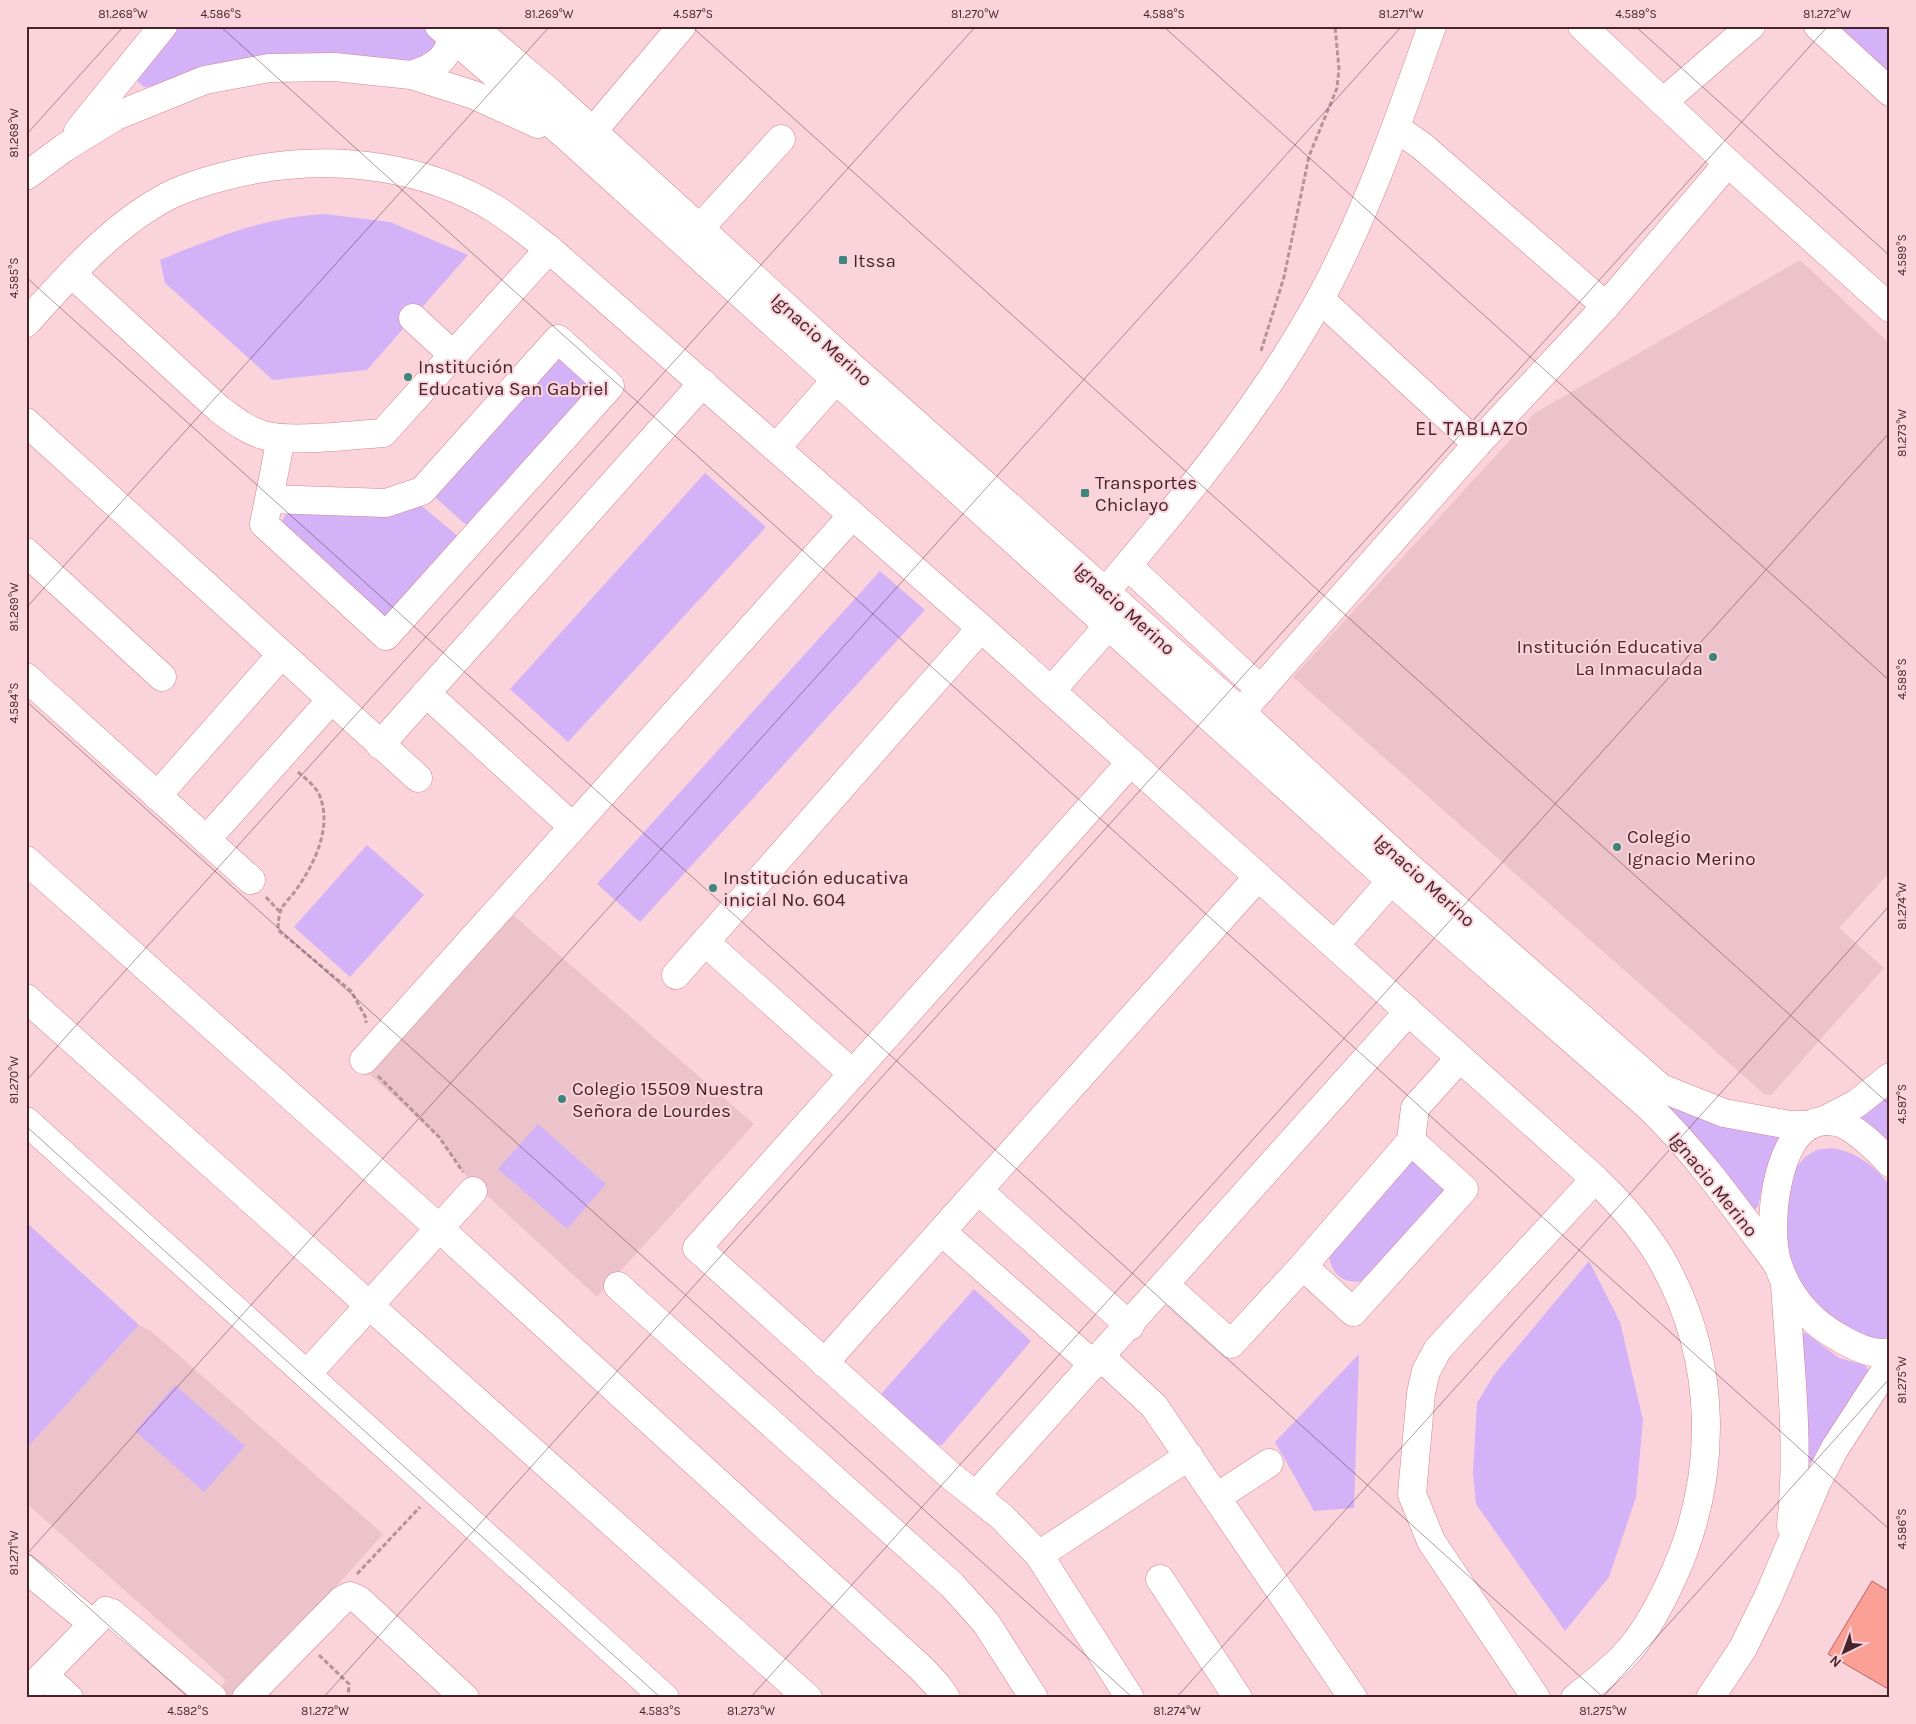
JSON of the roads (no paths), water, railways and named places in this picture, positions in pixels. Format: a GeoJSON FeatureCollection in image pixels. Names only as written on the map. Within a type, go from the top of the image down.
{"type":"FeatureCollection","features":[{"type":"Feature","properties":{"kind":"street"},"geometry":{"type":"LineString","coordinates":[[64,148],[163,26]]}},
{"type":"Feature","properties":{"kind":"street"},"geometry":{"type":"LineString","coordinates":[[593,131],[682,26]]}},
{"type":"Feature","properties":{"kind":"street"},"geometry":{"type":"LineString","coordinates":[[1051,691],[1128,566],[1219,454],[1264,390],[1320,299],[1347,244],[1396,128],[1432,26]]}},
{"type":"Feature","properties":{"kind":"street"},"geometry":{"type":"LineString","coordinates":[[1582,26],[1728,163],[1890,308]]}},
{"type":"Feature","properties":{"kind":"street"},"geometry":{"type":"LineString","coordinates":[[1663,102],[1750,26]]}},
{"type":"Feature","properties":{"kind":"street"},"geometry":{"type":"LineString","coordinates":[[1818,26],[1890,92]]}},
{"type":"Feature","properties":{"kind":"street"},"geometry":{"type":"LineString","coordinates":[[411,76],[431,69],[467,33],[567,137],[835,381],[1233,721],[1476,444],[1606,306],[1728,163]]}},
{"type":"Feature","properties":{"kind":"street","name":"Ignacio Merino"},"geometry":{"type":"LineString","coordinates":[[467,33],[593,131],[700,228],[1102,609]]}},
{"type":"Feature","properties":{"kind":"street"},"geometry":{"type":"LineString","coordinates":[[26,176],[64,148],[116,116],[174,91],[205,80],[236,73],[298,66],[375,70],[411,76],[474,95],[567,137]]}},
{"type":"Feature","properties":{"kind":"street"},"geometry":{"type":"LineString","coordinates":[[1396,128],[1422,146],[1606,306]]}},
{"type":"Feature","properties":{"kind":"street"},"geometry":{"type":"LineString","coordinates":[[700,228],[781,139]]}},
{"type":"Feature","properties":{"kind":"street"},"geometry":{"type":"LineString","coordinates":[[26,323],[72,274],[117,231],[167,197],[229,174],[300,163],[335,162],[402,172],[438,183],[497,210],[548,249],[981,628],[1195,818],[1258,877],[1595,1179],[1639,1226],[1660,1257],[1679,1295],[1703,1377],[1706,1419],[1701,1497],[1680,1562],[1645,1630],[1624,1655],[1575,1698]]}},
{"type":"Feature","properties":{"kind":"street"},"geometry":{"type":"LineString","coordinates":[[72,274],[219,409],[243,427],[263,435],[281,438],[383,433],[548,249]]}},
{"type":"Feature","properties":{"kind":"street"},"geometry":{"type":"LineString","coordinates":[[1320,299],[1476,444]]}},
{"type":"Feature","properties":{"kind":"street"},"geometry":{"type":"LineString","coordinates":[[413,318],[453,355]]}},
{"type":"Feature","properties":{"kind":"street"},"geometry":{"type":"LineString","coordinates":[[270,499],[386,503],[422,490],[558,339],[610,386],[386,636],[264,524],[281,438]]}},
{"type":"Feature","properties":{"kind":"street"},"geometry":{"type":"LineString","coordinates":[[776,448],[835,381]]}},
{"type":"Feature","properties":{"kind":"street"},"geometry":{"type":"LineString","coordinates":[[380,744],[703,383]]}},
{"type":"Feature","properties":{"kind":"street"},"geometry":{"type":"LineString","coordinates":[[26,422],[418,778]]}},
{"type":"Feature","properties":{"kind":"street"},"geometry":{"type":"LineString","coordinates":[[364,1060],[852,516]]}},
{"type":"Feature","properties":{"kind":"street"},"geometry":{"type":"LineString","coordinates":[[26,552],[162,677]]}},
{"type":"Feature","properties":{"kind":"street"},"geometry":{"type":"LineString","coordinates":[[1128,566],[1261,690]]}},
{"type":"Feature","properties":{"kind":"street"},"geometry":{"type":"LineString","coordinates":[[676,975],[981,628]]}},
{"type":"Feature","properties":{"kind":"street"},"geometry":{"type":"LineString","coordinates":[[157,796],[281,655]]}},
{"type":"Feature","properties":{"kind":"street"},"geometry":{"type":"LineString","coordinates":[[26,677],[251,880]]}},
{"type":"Feature","properties":{"kind":"street"},"geometry":{"type":"LineString","coordinates":[[426,693],[573,827]]}},
{"type":"Feature","properties":{"kind":"street"},"geometry":{"type":"LineString","coordinates":[[206,840],[331,700]]}},
{"type":"Feature","properties":{"kind":"street","name":"Ignacio Merino"},"geometry":{"type":"LineString","coordinates":[[1233,721],[1391,881],[1669,1126],[1712,1177],[1781,1273],[1804,1311],[1827,1331],[1849,1344],[1868,1350],[1890,1352]]}},
{"type":"Feature","properties":{"kind":"street","name":"Ignacio Merino"},"geometry":{"type":"LineString","coordinates":[[1233,721],[1406,864],[1661,1088],[1724,1113],[1790,1126],[1817,1123]]}},
{"type":"Feature","properties":{"kind":"street"},"geometry":{"type":"LineString","coordinates":[[1130,1698],[1039,1556],[1002,1517],[824,1363],[697,1248],[1131,762]]}},
{"type":"Feature","properties":{"kind":"street"},"geometry":{"type":"LineString","coordinates":[[26,860],[439,1228],[922,1669],[946,1698]]}},
{"type":"Feature","properties":{"kind":"street"},"geometry":{"type":"LineString","coordinates":[[824,1363],[1258,877]]}},
{"type":"Feature","properties":{"kind":"street"},"geometry":{"type":"LineString","coordinates":[[1335,945],[1391,881]]}},
{"type":"Feature","properties":{"kind":"street"},"geometry":{"type":"LineString","coordinates":[[705,942],[853,1074]]}},
{"type":"Feature","properties":{"kind":"street"},"geometry":{"type":"LineString","coordinates":[[26,998],[808,1698]]}},
{"type":"Feature","properties":{"kind":"street"},"geometry":{"type":"LineString","coordinates":[[976,1496],[1166,1286],[1408,1012]]}},
{"type":"Feature","properties":{"kind":"street"},"geometry":{"type":"LineString","coordinates":[[1166,1286],[1231,1344],[1303,1266],[1411,1141],[1415,1108],[1460,1059]]}},
{"type":"Feature","properties":{"kind":"street"},"geometry":{"type":"LineString","coordinates":[[1787,1554],[1795,1465],[1795,1402],[1781,1273],[1773,1245],[1772,1220],[1774,1196],[1787,1154],[1798,1136],[1817,1123],[1856,1104],[1890,1077]]}},
{"type":"Feature","properties":{"kind":"street"},"geometry":{"type":"LineString","coordinates":[[26,1121],[665,1698]]}},
{"type":"Feature","properties":{"kind":"street"},"geometry":{"type":"LineString","coordinates":[[1817,1123],[1835,1121],[1845,1125],[1890,1163]]}},
{"type":"Feature","properties":{"kind":"street"},"geometry":{"type":"LineString","coordinates":[[1303,1266],[1353,1312],[1464,1189],[1411,1141]]}},
{"type":"Feature","properties":{"kind":"street"},"geometry":{"type":"LineString","coordinates":[[1536,1698],[1430,1541],[1420,1520],[1412,1494],[1421,1393],[1426,1371],[1438,1349],[1595,1179]]}},
{"type":"Feature","properties":{"kind":"street"},"geometry":{"type":"LineString","coordinates":[[307,1374],[473,1191]]}},
{"type":"Feature","properties":{"kind":"street"},"geometry":{"type":"LineString","coordinates":[[979,1191],[1130,1326]]}},
{"type":"Feature","properties":{"kind":"street"},"geometry":{"type":"LineString","coordinates":[[942,1232],[1154,1406],[1218,1497],[1353,1698]]}},
{"type":"Feature","properties":{"kind":"street"},"geometry":{"type":"LineString","coordinates":[[618,1286],[952,1585],[986,1623],[1034,1698]]}},
{"type":"Feature","properties":{"kind":"street"},"geometry":{"type":"LineString","coordinates":[[1710,1698],[1743,1648],[1787,1554],[1814,1489],[1835,1448],[1890,1362]]}},
{"type":"Feature","properties":{"kind":"street"},"geometry":{"type":"LineString","coordinates":[[1039,1556],[1189,1456]]}},
{"type":"Feature","properties":{"kind":"street"},"geometry":{"type":"LineString","coordinates":[[1218,1497],[1269,1463]]}},
{"type":"Feature","properties":{"kind":"street"},"geometry":{"type":"LineString","coordinates":[[26,1569],[93,1624]]}},
{"type":"Feature","properties":{"kind":"street"},"geometry":{"type":"LineString","coordinates":[[1160,1579],[1238,1698]]}},
{"type":"Feature","properties":{"kind":"street"},"geometry":{"type":"LineString","coordinates":[[246,1698],[304,1641],[342,1600],[350,1596],[359,1600],[465,1698]]}},
{"type":"Feature","properties":{"kind":"street"},"geometry":{"type":"LineString","coordinates":[[68,1698],[35,1684],[106,1611],[112,1613],[213,1698]]}},
{"type":"Feature","properties":{"kind":"place","name":"Itssa"},"geometry":{"type":"Point","coordinates":[843,260]}},
{"type":"Feature","properties":{"kind":"place","name":"Institución Educativa San Gabriel"},"geometry":{"type":"Point","coordinates":[408,377]}},
{"type":"Feature","properties":{"kind":"place","name":"Transportes Chiclayo"},"geometry":{"type":"Point","coordinates":[1085,493]}},
{"type":"Feature","properties":{"kind":"place","name":"Institución Educativa La Inmaculada"},"geometry":{"type":"Point","coordinates":[1713,657]}},
{"type":"Feature","properties":{"kind":"place","name":"Colegio Ignacio Merino"},"geometry":{"type":"Point","coordinates":[1617,847]}},
{"type":"Feature","properties":{"kind":"place","name":"Institución educativa inicial No. 604"},"geometry":{"type":"Point","coordinates":[713,888]}},
{"type":"Feature","properties":{"kind":"place","name":"Colegio 15509 Nuestra Señora de Lourdes"},"geometry":{"type":"Point","coordinates":[562,1099]}},
{"type":"Feature","properties":{"kind":"district","name":"EL TABLAZO"},"geometry":{"type":"Point","coordinates":[1472,428]}}]}
